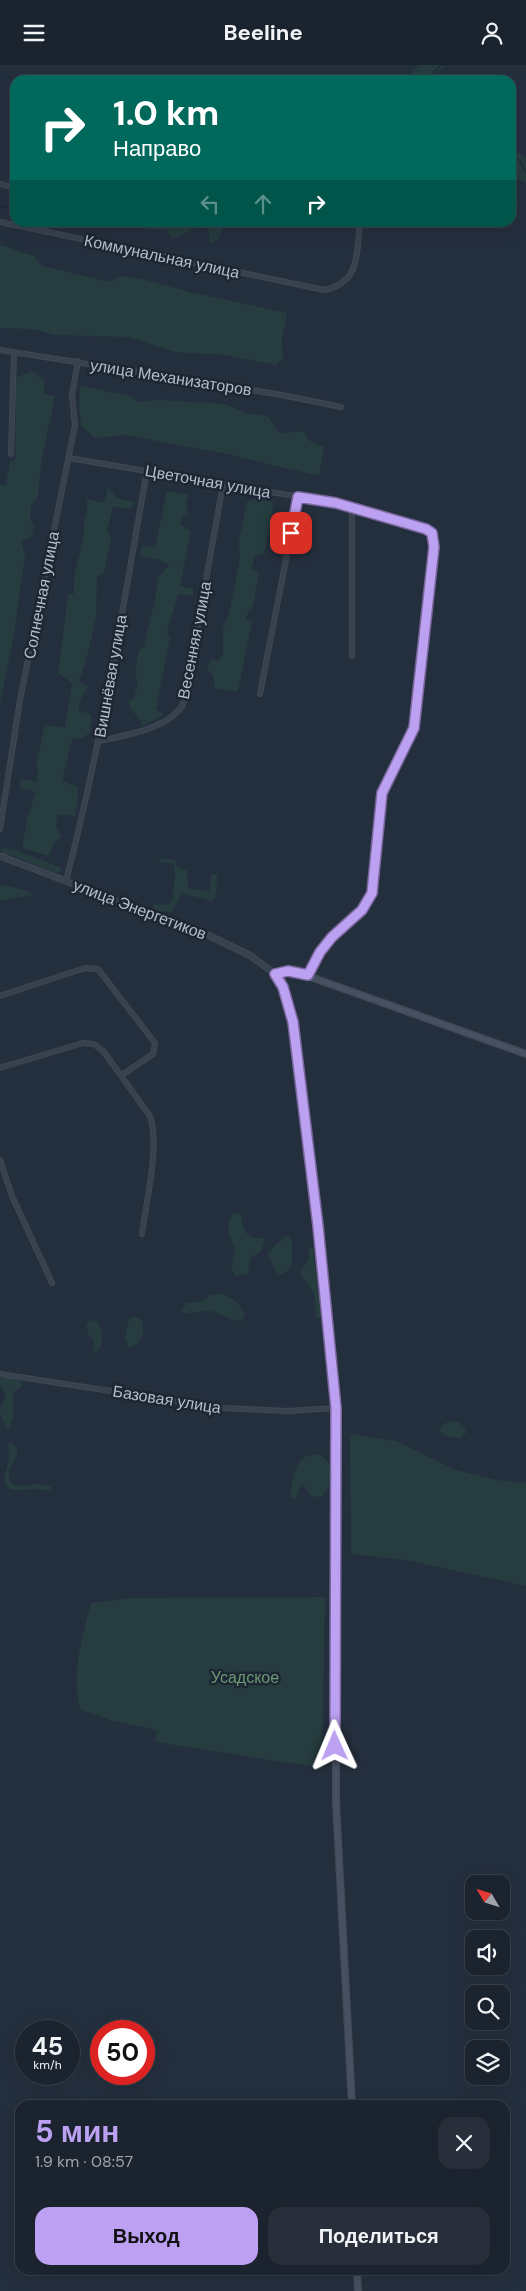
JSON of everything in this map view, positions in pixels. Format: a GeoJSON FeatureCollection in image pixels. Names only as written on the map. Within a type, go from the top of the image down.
{"type":"FeatureCollection","features":[{"type":"Feature","properties":{"kind":"main road"},"geometry":{"type":"LineString","coordinates":[[352,2100],[336,1803],[336,1408],[318,1226],[293,1022],[286,993],[275,974],[288,971],[308,975],[526,1054]]}},
{"type":"Feature","properties":{"kind":"main road"},"geometry":{"type":"LineString","coordinates":[[357,2275],[358,2291]]}},
{"type":"Feature","properties":{"kind":"street","name":"Коммунальная улица"},"geometry":{"type":"LineString","coordinates":[[28,227],[324,290],[336,287],[346,281],[354,270],[359,227]]}},
{"type":"Feature","properties":{"kind":"street","name":"улица Механизаторов"},"geometry":{"type":"LineString","coordinates":[[0,350],[282,395],[341,407]]}},
{"type":"Feature","properties":{"kind":"street"},"geometry":{"type":"LineString","coordinates":[[11,454],[14,352]]}},
{"type":"Feature","properties":{"kind":"street","name":"Солнечная улица"},"geometry":{"type":"LineString","coordinates":[[0,829],[20,700],[75,425],[72,395],[78,361]]}},
{"type":"Feature","properties":{"kind":"street","name":"Цветочная улица"},"geometry":{"type":"LineString","coordinates":[[69,458],[336,503],[426,529],[432,533],[434,547],[414,728],[382,793],[372,893],[362,910],[332,937],[320,952],[308,975]]}},
{"type":"Feature","properties":{"kind":"street","name":"Вишнёвая улица"},"geometry":{"type":"LineString","coordinates":[[66,881],[99,741],[147,470]]}},
{"type":"Feature","properties":{"kind":"street","name":"Весенняя улица"},"geometry":{"type":"LineString","coordinates":[[99,741],[129,735],[150,728],[169,718],[182,706],[188,687],[223,484]]}},
{"type":"Feature","properties":{"kind":"street"},"geometry":{"type":"LineString","coordinates":[[260,695],[298,497]]}},
{"type":"Feature","properties":{"kind":"street"},"geometry":{"type":"LineString","coordinates":[[352,508],[352,656]]}},
{"type":"Feature","properties":{"kind":"street","name":"улица Энергетиков"},"geometry":{"type":"LineString","coordinates":[[0,856],[219,940],[251,956],[275,974]]}},
{"type":"Feature","properties":{"kind":"street"},"geometry":{"type":"LineString","coordinates":[[0,996],[85,968],[98,969],[155,1043],[153,1054],[122,1075]]}},
{"type":"Feature","properties":{"kind":"street"},"geometry":{"type":"LineString","coordinates":[[0,1068],[54,1051],[88,1043],[99,1047],[104,1052],[150,1116],[154,1135],[142,1234]]}},
{"type":"Feature","properties":{"kind":"street"},"geometry":{"type":"LineString","coordinates":[[0,1160],[12,1196],[52,1283]]}},
{"type":"Feature","properties":{"kind":"street","name":"Базовая улица"},"geometry":{"type":"LineString","coordinates":[[0,1374],[221,1408],[288,1411],[336,1408]]}},
{"type":"Feature","properties":{"kind":"green space"},"geometry":{"type":"Polygon","coordinates":[[[419,65],[446,65],[433,75],[410,75],[419,65]]]}},
{"type":"Feature","properties":{"kind":"green space"},"geometry":{"type":"Polygon","coordinates":[[[516,151],[526,158],[526,183],[516,178],[516,151]]]}},
{"type":"Feature","properties":{"kind":"green space"},"geometry":{"type":"Polygon","coordinates":[[[146,227],[199,227],[181,236],[172,238],[167,230],[148,229],[146,227]]]}},
{"type":"Feature","properties":{"kind":"green space"},"geometry":{"type":"Polygon","coordinates":[[[209,227],[222,227],[219,237],[212,243],[209,242],[209,227]]]}},
{"type":"Feature","properties":{"kind":"green space"},"geometry":{"type":"Polygon","coordinates":[[[0,245],[34,256],[42,266],[110,282],[120,276],[142,279],[194,293],[287,313],[282,339],[284,357],[276,365],[226,355],[175,352],[129,337],[54,335],[34,329],[0,328],[0,245]]]}},
{"type":"Feature","properties":{"kind":"green space"},"geometry":{"type":"Polygon","coordinates":[[[32,371],[45,381],[44,394],[55,396],[41,463],[38,496],[31,506],[30,517],[34,526],[31,538],[23,540],[22,546],[25,554],[14,636],[0,703],[0,485],[6,485],[10,461],[15,460],[16,378],[32,371]]]}},
{"type":"Feature","properties":{"kind":"green space"},"geometry":{"type":"Polygon","coordinates":[[[80,386],[130,396],[138,402],[159,400],[226,404],[247,414],[262,415],[269,418],[278,432],[304,431],[308,440],[324,447],[319,476],[227,454],[126,435],[95,438],[81,426],[79,407],[80,386]]]}},
{"type":"Feature","properties":{"kind":"green space"},"geometry":{"type":"Polygon","coordinates":[[[108,488],[118,498],[134,502],[132,509],[113,507],[107,530],[111,538],[104,573],[97,576],[96,617],[86,661],[79,681],[88,687],[80,700],[78,711],[91,714],[90,731],[84,738],[72,739],[62,781],[78,787],[75,816],[57,814],[56,828],[61,837],[55,842],[49,856],[22,848],[28,816],[36,792],[19,788],[21,779],[37,782],[38,771],[36,765],[45,725],[65,728],[72,683],[58,673],[68,594],[74,594],[74,578],[84,534],[87,499],[104,503],[108,488]]]}},
{"type":"Feature","properties":{"kind":"green space"},"geometry":{"type":"Polygon","coordinates":[[[167,491],[189,495],[186,501],[188,515],[182,516],[180,524],[191,531],[180,586],[193,589],[193,596],[178,594],[167,632],[170,638],[156,709],[164,715],[142,726],[128,701],[134,698],[138,683],[135,672],[139,650],[144,646],[157,579],[169,565],[158,559],[140,556],[142,546],[155,548],[167,491]]]}},
{"type":"Feature","properties":{"kind":"green space"},"geometry":{"type":"Polygon","coordinates":[[[256,499],[272,502],[273,509],[264,554],[259,553],[254,559],[251,570],[259,572],[253,606],[248,611],[246,619],[252,622],[238,692],[215,688],[213,675],[207,670],[210,660],[219,661],[223,653],[223,628],[229,613],[240,558],[239,540],[247,502],[256,499]]]}},
{"type":"Feature","properties":{"kind":"green space"},"geometry":{"type":"Polygon","coordinates":[[[0,848],[15,850],[60,867],[63,871],[56,873],[14,856],[3,854],[0,848]]]}},
{"type":"Feature","properties":{"kind":"green space"},"geometry":{"type":"Polygon","coordinates":[[[160,859],[174,859],[177,866],[187,871],[188,888],[209,892],[211,875],[217,874],[216,897],[212,901],[182,893],[172,912],[154,909],[154,904],[167,905],[173,900],[175,872],[173,863],[159,863],[160,859]]]}},
{"type":"Feature","properties":{"kind":"green space"},"geometry":{"type":"Polygon","coordinates":[[[5,885],[28,891],[32,895],[0,901],[0,886],[5,885]]]}},
{"type":"Feature","properties":{"kind":"green space"},"geometry":{"type":"Polygon","coordinates":[[[233,1214],[241,1214],[246,1233],[249,1236],[263,1238],[265,1241],[261,1251],[250,1259],[248,1273],[235,1276],[231,1268],[235,1247],[229,1235],[228,1227],[233,1214]]]}},
{"type":"Feature","properties":{"kind":"green space"},"geometry":{"type":"Polygon","coordinates":[[[287,1235],[292,1240],[292,1265],[285,1273],[278,1275],[267,1253],[287,1235]]]}},
{"type":"Feature","properties":{"kind":"green space"},"geometry":{"type":"Polygon","coordinates":[[[311,1246],[313,1248],[321,1315],[319,1319],[316,1317],[313,1293],[301,1272],[309,1260],[308,1251],[311,1246]]]}},
{"type":"Feature","properties":{"kind":"green space"},"geometry":{"type":"Polygon","coordinates":[[[221,1294],[233,1299],[241,1307],[245,1315],[240,1321],[213,1311],[188,1313],[181,1311],[187,1303],[201,1302],[210,1295],[221,1294]]]}},
{"type":"Feature","properties":{"kind":"green space"},"geometry":{"type":"Polygon","coordinates":[[[134,1317],[141,1319],[143,1332],[140,1340],[129,1348],[125,1338],[129,1319],[134,1317]]]}},
{"type":"Feature","properties":{"kind":"green space"},"geometry":{"type":"Polygon","coordinates":[[[95,1320],[101,1327],[102,1341],[101,1346],[95,1353],[93,1351],[94,1341],[89,1335],[86,1326],[88,1321],[95,1320]]]}},
{"type":"Feature","properties":{"kind":"green space"},"geometry":{"type":"Polygon","coordinates":[[[10,1377],[20,1381],[23,1385],[13,1393],[13,1418],[9,1430],[6,1428],[0,1413],[6,1394],[0,1386],[0,1378],[10,1377]]]}},
{"type":"Feature","properties":{"kind":"green space"},"geometry":{"type":"Polygon","coordinates":[[[450,1421],[459,1422],[465,1428],[466,1433],[460,1438],[445,1436],[439,1430],[442,1425],[450,1421]]]}},
{"type":"Feature","properties":{"kind":"green space"},"geometry":{"type":"Polygon","coordinates":[[[350,1434],[396,1441],[456,1470],[496,1480],[526,1483],[526,1586],[406,1560],[351,1554],[350,1434]]]}},
{"type":"Feature","properties":{"kind":"green space"},"geometry":{"type":"Polygon","coordinates":[[[12,1442],[18,1451],[9,1474],[12,1484],[21,1486],[41,1484],[51,1487],[51,1491],[40,1489],[12,1490],[7,1487],[4,1479],[9,1459],[8,1444],[12,1442]]]}},
{"type":"Feature","properties":{"kind":"green space"},"geometry":{"type":"Polygon","coordinates":[[[317,1454],[325,1458],[329,1465],[331,1473],[328,1488],[319,1497],[311,1495],[303,1484],[299,1488],[296,1499],[292,1499],[294,1473],[299,1463],[304,1458],[317,1454]]]}},
{"type":"Feature","properties":{"kind":"green space","name":"Усадское"},"geometry":{"type":"Polygon","coordinates":[[[325,1597],[322,1768],[155,1742],[157,1730],[109,1720],[80,1709],[77,1669],[81,1642],[91,1603],[131,1598],[325,1597]]]}},
{"type":"Feature","properties":{"kind":"waterway"},"geometry":{"type":"LineString","coordinates":[[431,75],[441,65]]}},
{"type":"Feature","properties":{"kind":"waterway"},"geometry":{"type":"LineString","coordinates":[[516,158],[521,162],[526,173]]}},
{"type":"Feature","properties":{"kind":"waterway"},"geometry":{"type":"LineString","coordinates":[[0,206],[10,208]]}},
{"type":"Feature","properties":{"kind":"route"},"geometry":{"type":"LineString","coordinates":[[291,533],[298,497],[336,503],[426,529],[432,533],[434,547],[414,728],[382,793],[372,893],[362,910],[332,937],[320,952],[308,975],[294,971],[282,971],[275,974],[288,999],[293,1022],[318,1226],[336,1408],[335,1746]]}}]}
